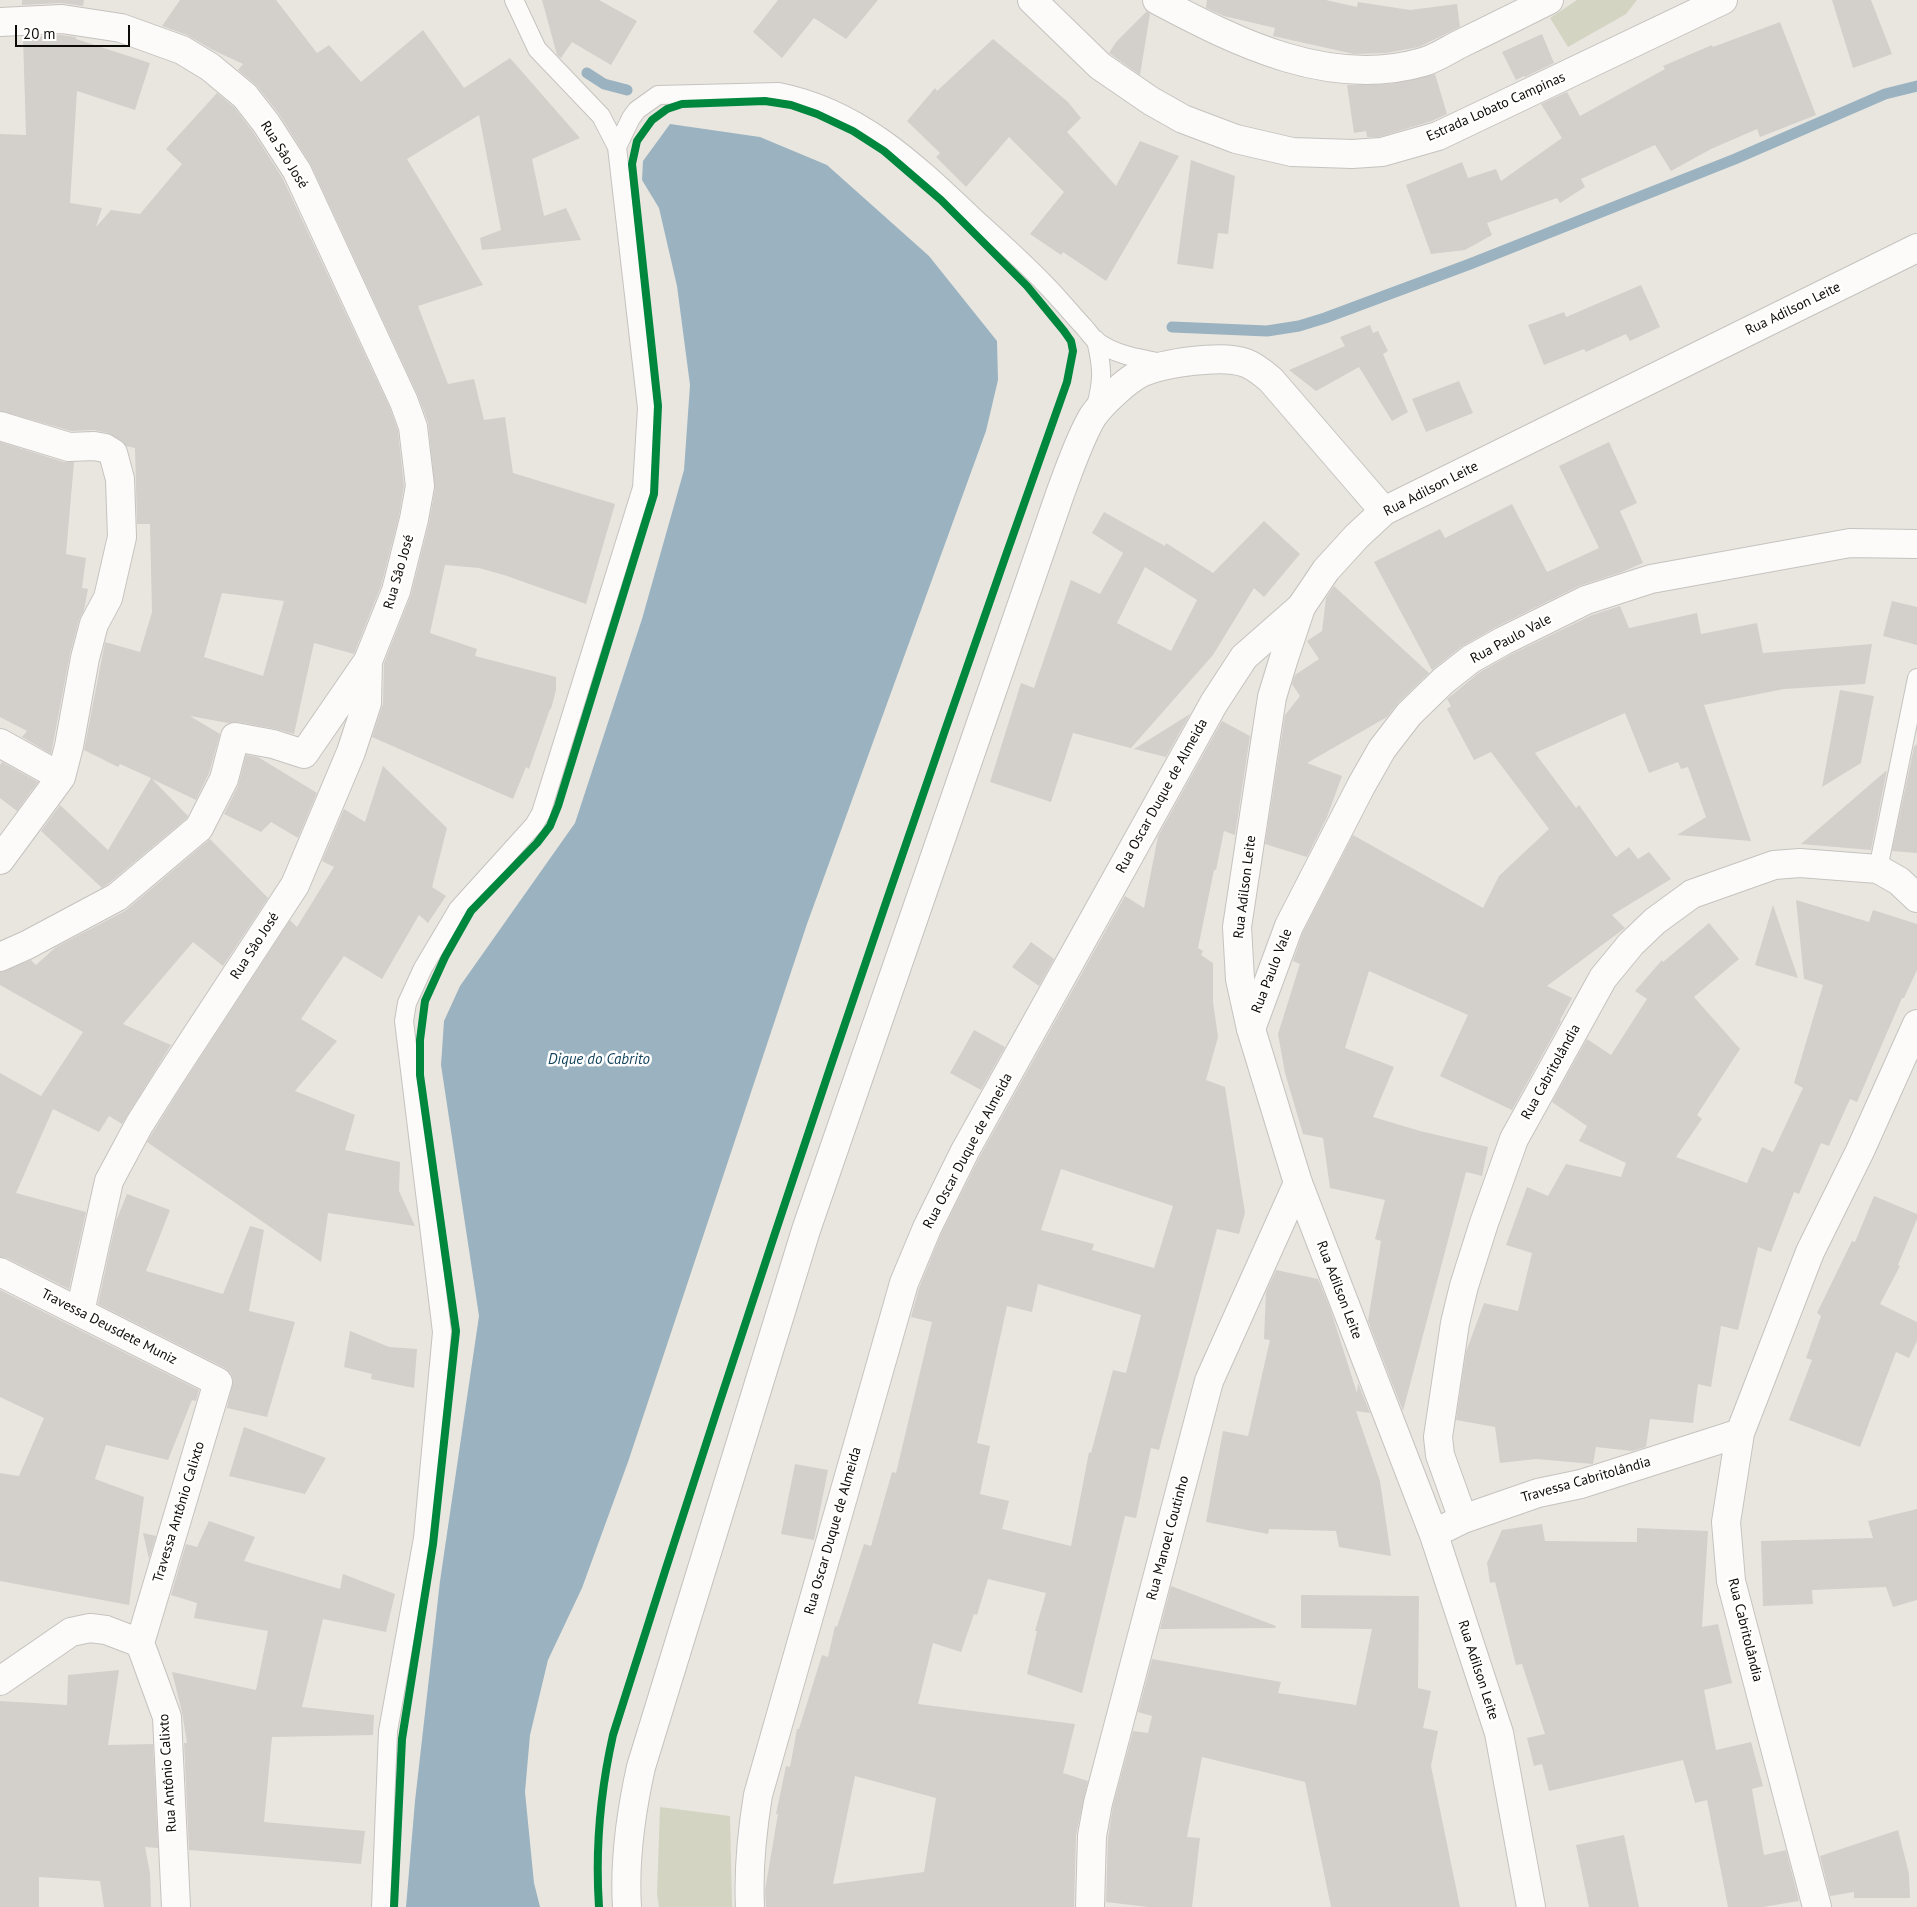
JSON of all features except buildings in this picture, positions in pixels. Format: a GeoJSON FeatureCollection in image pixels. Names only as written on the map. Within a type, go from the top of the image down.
{"type":"FeatureCollection","features":[{"type":"Feature","properties":{"kind":"street","name":"Estrada Lobato Campinas"},"geometry":{"type":"LineString","coordinates":[[1032,0],[1100,66],[1151,101],[1183,119],[1236,139],[1292,152],[1352,154],[1382,152],[1438,136],[1723,0]]}},
{"type":"Feature","properties":{"kind":"street"},"geometry":{"type":"LineString","coordinates":[[1157,0],[1212,29],[1275,55],[1334,69],[1374,70],[1403,67],[1425,61],[1549,0]]}},
{"type":"Feature","properties":{"kind":"street","name":"Rua Sâo José"},"geometry":{"type":"LineString","coordinates":[[0,22],[62,19],[122,28],[182,50],[210,67],[245,96],[297,171],[404,402],[413,427],[420,486],[414,519],[396,590],[368,661],[367,703],[354,744],[295,885],[139,1125],[109,1181],[80,1312]]}},
{"type":"Feature","properties":{"kind":"street","name":"Rua Adilson Leite"},"geometry":{"type":"LineString","coordinates":[[1531,1907],[1499,1733],[1434,1535],[1298,1183],[1250,1029],[1240,979],[1237,928],[1272,697],[1301,607],[1326,570],[1356,536],[1384,511],[1917,248]]}},
{"type":"Feature","properties":{"kind":"street"},"geometry":{"type":"LineString","coordinates":[[628,1907],[627,1860],[635,1795],[641,1767],[803,1239],[1060,494],[1071,464],[1094,416],[1117,391],[1141,373],[1213,358],[1228,358],[1245,362],[1258,369],[1271,380],[1384,511]]}},
{"type":"Feature","properties":{"kind":"street"},"geometry":{"type":"LineString","coordinates":[[0,426],[69,447],[94,446],[105,448],[113,453],[120,479],[122,537],[108,598],[94,624],[70,746],[61,777],[0,860]]}},
{"type":"Feature","properties":{"kind":"street","name":"Rua Paulo Vale"},"geometry":{"type":"LineString","coordinates":[[1250,1029],[1289,926],[1382,749],[1409,714],[1443,681],[1471,659],[1503,640],[1586,600],[1651,579],[1850,544],[1917,544]]}},
{"type":"Feature","properties":{"kind":"street","name":"Rua Oscar Duque de Almeida"},"geometry":{"type":"LineString","coordinates":[[750,1907],[749,1870],[758,1795],[904,1283],[927,1228],[964,1151],[1214,703],[1244,658],[1301,607]]}},
{"type":"Feature","properties":{"kind":"street"},"geometry":{"type":"LineString","coordinates":[[0,957],[117,898],[199,828],[224,779],[235,737],[273,744],[304,754],[368,661]]}},
{"type":"Feature","properties":{"kind":"street"},"geometry":{"type":"LineString","coordinates":[[0,743],[61,777]]}},
{"type":"Feature","properties":{"kind":"street","name":"Rua Cabritolândia"},"geometry":{"type":"LineString","coordinates":[[1463,1519],[1440,1454],[1438,1437],[1455,1323],[1464,1286],[1514,1139],[1603,978],[1631,944],[1655,920],[1692,894],[1774,865],[1800,863],[1878,869],[1899,881],[1917,898]]}},
{"type":"Feature","properties":{"kind":"street","name":"Rua Cabritolândia"},"geometry":{"type":"LineString","coordinates":[[1817,1907],[1731,1581],[1726,1522],[1740,1433],[1810,1252],[1860,1152],[1917,1024]]}},
{"type":"Feature","properties":{"kind":"street","name":"Rua Manoel Coutinho"},"geometry":{"type":"LineString","coordinates":[[1090,1907],[1092,1836],[1098,1803],[1210,1381],[1298,1183]]}},
{"type":"Feature","properties":{"kind":"street","name":"Travessa Deusdete Muniz"},"geometry":{"type":"LineString","coordinates":[[0,1272],[218,1382]]}},
{"type":"Feature","properties":{"kind":"street","name":"Travessa Antônio Calixto"},"geometry":{"type":"LineString","coordinates":[[140,1643],[218,1382]]}},
{"type":"Feature","properties":{"kind":"street","name":"Travessa Cabritolândia"},"geometry":{"type":"LineString","coordinates":[[1434,1535],[1463,1519],[1538,1493],[1581,1484],[1740,1433]]}},
{"type":"Feature","properties":{"kind":"street"},"geometry":{"type":"LineString","coordinates":[[0,1681],[71,1632],[90,1628],[106,1630],[140,1643]]}},
{"type":"Feature","properties":{"kind":"street","name":"Rua Antônio Calixto"},"geometry":{"type":"LineString","coordinates":[[140,1643],[167,1717],[176,1907]]}},
{"type":"Feature","properties":{"kind":"lane"},"geometry":{"type":"LineString","coordinates":[[381,1907],[388,1731],[422,1538],[442,1332],[404,1021],[407,1003],[423,968],[458,909],[534,825],[541,813],[642,488],[647,408],[617,147],[601,116],[537,49],[514,0]]}},
{"type":"Feature","properties":{"kind":"lane"},"geometry":{"type":"LineString","coordinates":[[617,147],[630,118],[637,110],[658,96],[772,92],[795,95],[823,104],[858,121],[891,142],[952,195],[1045,284],[1096,340],[1117,352],[1138,359],[1173,365]]}},
{"type":"Feature","properties":{"kind":"lane"},"geometry":{"type":"LineString","coordinates":[[1094,416],[1102,384],[1101,364],[1096,340]]}},
{"type":"Feature","properties":{"kind":"lane"},"geometry":{"type":"LineString","coordinates":[[1878,869],[1917,678]]}},
{"type":"Feature","properties":{"kind":"green space"},"geometry":{"type":"Polygon","coordinates":[[[1577,0],[1637,0],[1626,14],[1568,47],[1550,18],[1577,0]]]}},
{"type":"Feature","properties":{"kind":"green space"},"geometry":{"type":"Polygon","coordinates":[[[660,1807],[730,1816],[732,1907],[659,1907],[657,1895],[660,1807]]]}},
{"type":"Feature","properties":{"kind":"water","name":"Dique do Cabrito"},"geometry":{"type":"Polygon","coordinates":[[[670,124],[760,137],[827,165],[929,256],[997,341],[998,380],[986,431],[807,924],[628,1462],[582,1588],[548,1660],[530,1735],[525,1792],[534,1883],[540,1907],[406,1907],[415,1801],[440,1581],[479,1316],[441,1065],[444,1021],[460,986],[575,823],[642,619],[684,470],[690,385],[677,286],[659,208],[642,180],[643,161],[670,124]]]}},
{"type":"Feature","properties":{"kind":"waterway"},"geometry":{"type":"LineString","coordinates":[[587,73],[604,84],[627,90]]}},
{"type":"Feature","properties":{"kind":"waterway"},"geometry":{"type":"LineString","coordinates":[[1172,327],[1267,331],[1299,326],[1325,318],[1470,264],[1735,159],[1885,94],[1917,86]]}},
{"type":"Feature","properties":{"kind":"cycle path"},"geometry":{"type":"LineString","coordinates":[[394,1907],[402,1739],[433,1544],[456,1331],[420,1075],[420,1040],[425,1001],[445,957],[471,911],[537,843],[550,826],[558,806],[654,494],[658,406],[632,164],[637,141],[652,120],[667,109],[682,104],[765,101],[791,105],[817,114],[853,131],[884,151],[941,200],[1027,286],[1064,331],[1071,341],[1073,351],[1067,382],[834,1056],[722,1395],[613,1735],[602,1799],[598,1842],[599,1907]]}}]}
